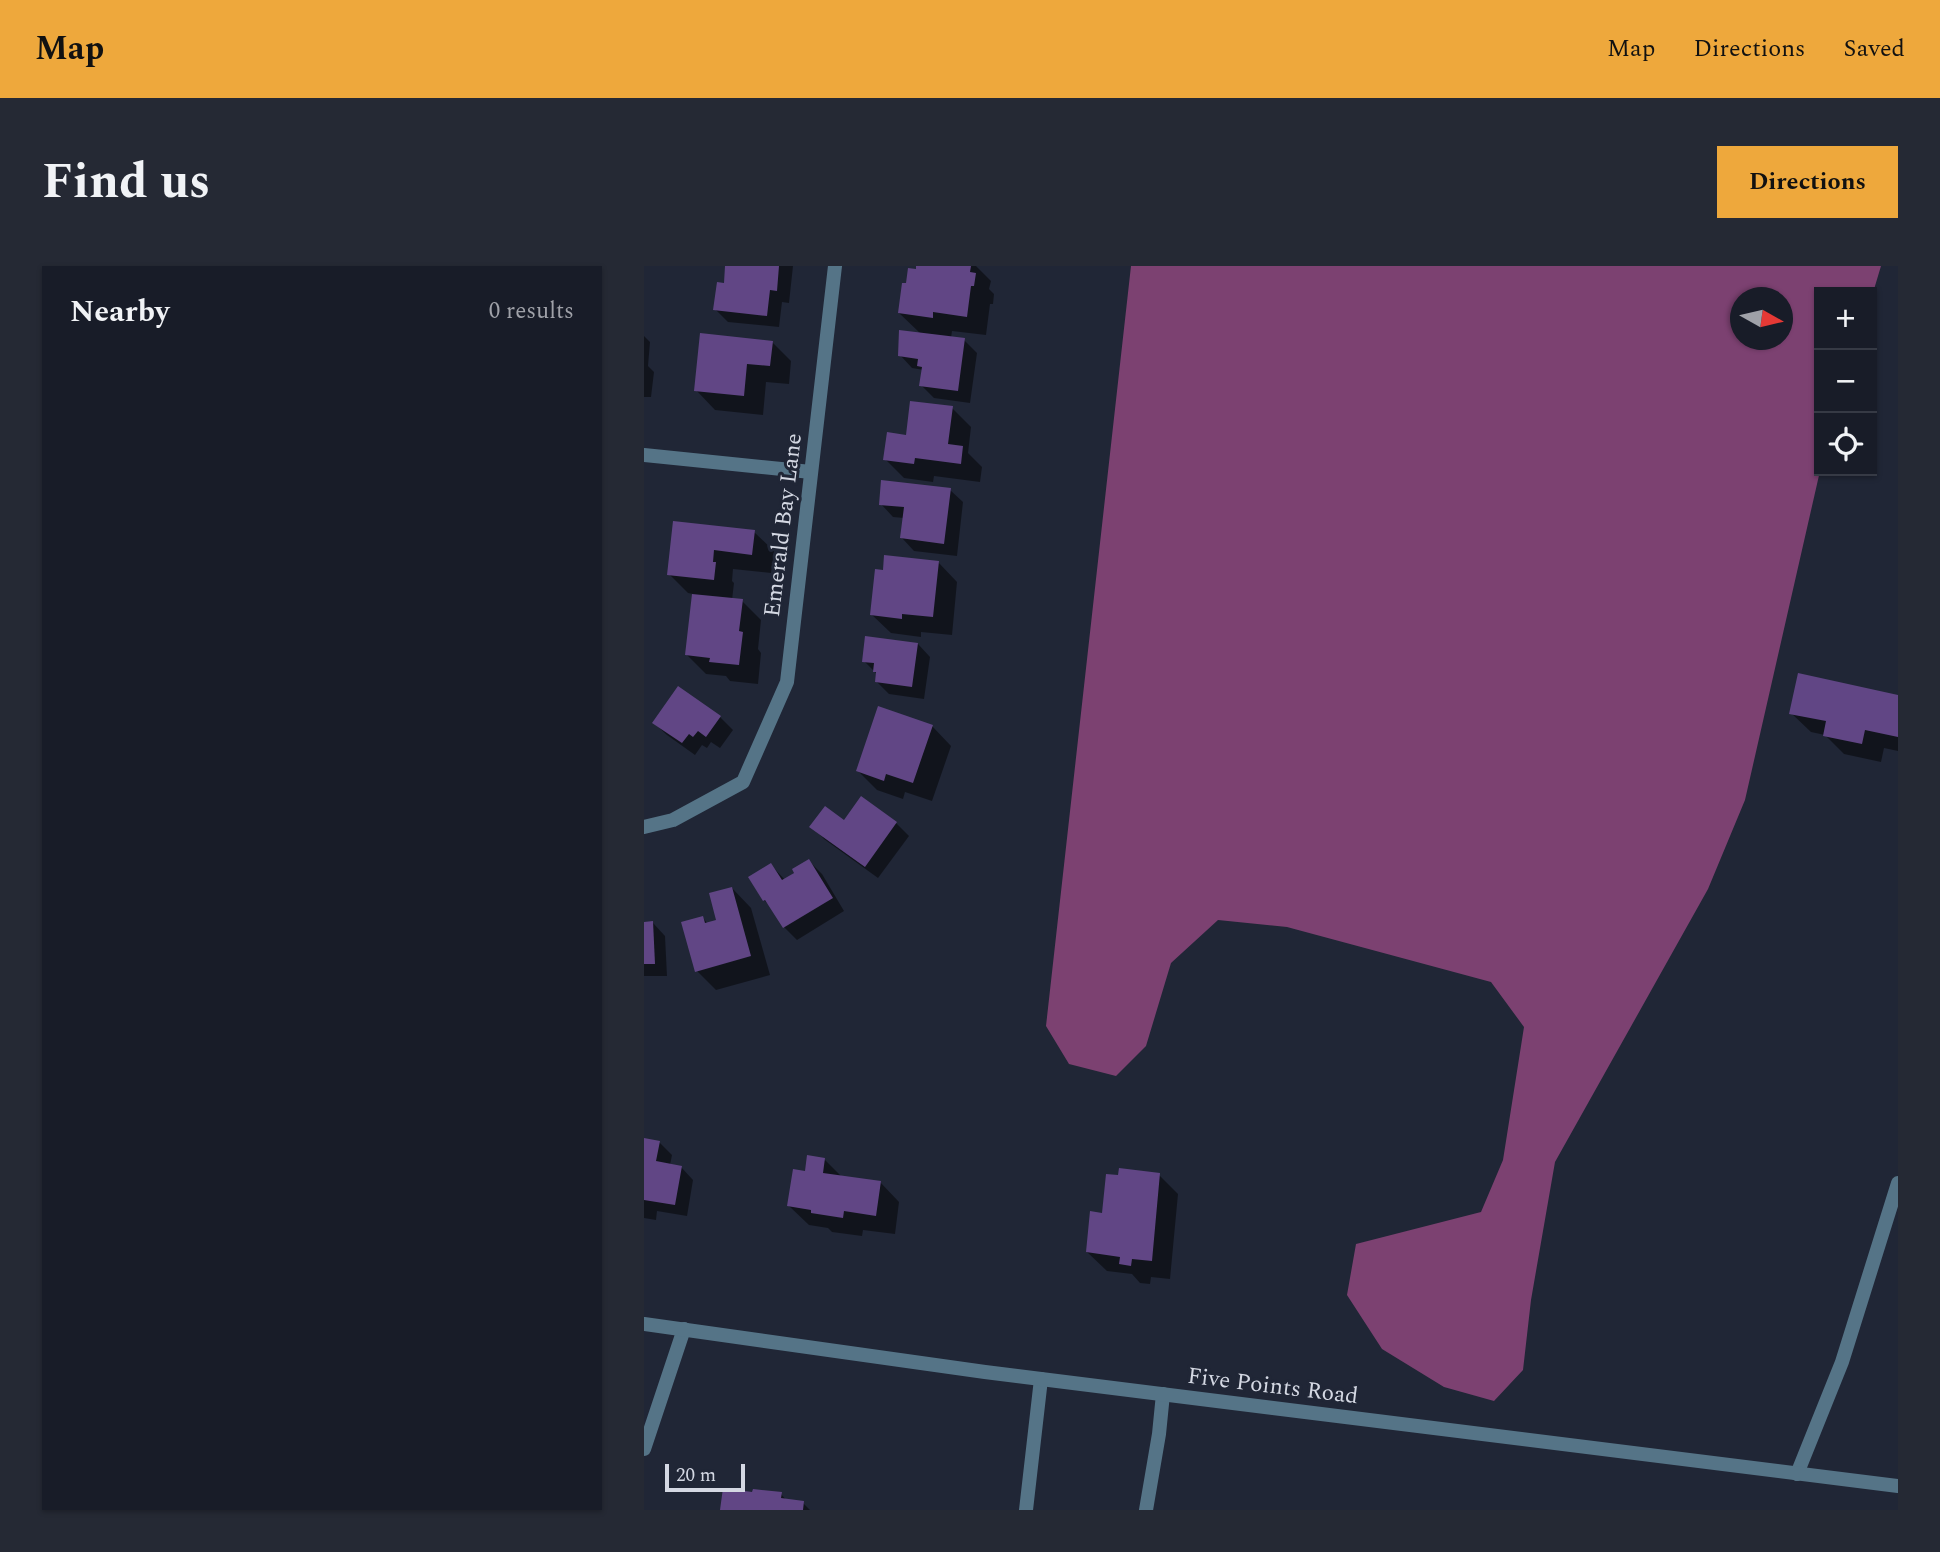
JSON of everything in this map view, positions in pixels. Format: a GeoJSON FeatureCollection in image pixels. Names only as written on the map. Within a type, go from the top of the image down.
{"type":"FeatureCollection","features":[{"type":"Feature","properties":{"kind":"street","name":"Emerald Bay Lane"},"geometry":{"type":"LineString","coordinates":[[644,827],[673,820],[743,782],[787,682],[835,266]]}},
{"type":"Feature","properties":{"kind":"street"},"geometry":{"type":"LineString","coordinates":[[644,455],[811,472]]}},
{"type":"Feature","properties":{"kind":"street"},"geometry":{"type":"LineString","coordinates":[[1797,1474],[1842,1362],[1898,1183]]}},
{"type":"Feature","properties":{"kind":"street","name":"Five Points Road"},"geometry":{"type":"LineString","coordinates":[[644,1324],[1041,1379],[1898,1486]]}},
{"type":"Feature","properties":{"kind":"street"},"geometry":{"type":"LineString","coordinates":[[644,1449],[684,1329]]}},
{"type":"Feature","properties":{"kind":"street"},"geometry":{"type":"LineString","coordinates":[[1026,1510],[1041,1379]]}},
{"type":"Feature","properties":{"kind":"street"},"geometry":{"type":"LineString","coordinates":[[1146,1510],[1163,1394]]}},
{"type":"Feature","properties":{"kind":"shaded area"},"geometry":{"type":"Polygon","coordinates":[[[1131,266],[1881,266],[1875,287],[1814,287],[1814,476],[1819,476],[1745,800],[1708,889],[1555,1162],[1531,1300],[1523,1370],[1494,1401],[1444,1387],[1382,1349],[1347,1295],[1356,1244],[1481,1212],[1503,1160],[1524,1027],[1491,982],[1287,927],[1218,920],[1171,963],[1146,1046],[1116,1076],[1069,1064],[1046,1026],[1131,266]]]}},
{"type":"Feature","properties":{"kind":"building"},"geometry":{"type":"Polygon","coordinates":[[[725,266],[779,266],[777,291],[770,290],[767,316],[713,310],[717,282],[724,283],[725,266]]]}},
{"type":"Feature","properties":{"kind":"building"},"geometry":{"type":"Polygon","coordinates":[[[916,266],[971,266],[970,272],[976,273],[974,286],[971,286],[967,317],[933,312],[933,318],[898,313],[902,283],[906,283],[908,268],[916,269],[916,266]]]}},
{"type":"Feature","properties":{"kind":"building"},"geometry":{"type":"Polygon","coordinates":[[[899,330],[965,338],[958,391],[919,386],[922,367],[917,366],[918,359],[898,356],[899,330]]]}},
{"type":"Feature","properties":{"kind":"building"},"geometry":{"type":"Polygon","coordinates":[[[700,333],[773,341],[770,366],[747,364],[744,396],[694,391],[700,333]]]}},
{"type":"Feature","properties":{"kind":"building"},"geometry":{"type":"Polygon","coordinates":[[[910,401],[953,406],[948,444],[963,446],[961,464],[915,458],[914,464],[883,460],[887,432],[906,435],[910,401]]]}},
{"type":"Feature","properties":{"kind":"building"},"geometry":{"type":"Polygon","coordinates":[[[881,480],[951,488],[944,544],[900,538],[904,507],[879,505],[881,480]]]}},
{"type":"Feature","properties":{"kind":"building"},"geometry":{"type":"Polygon","coordinates":[[[673,521],[755,530],[752,555],[714,550],[714,580],[667,575],[673,521]]]}},
{"type":"Feature","properties":{"kind":"building"},"geometry":{"type":"Polygon","coordinates":[[[884,555],[939,561],[933,617],[902,614],[902,619],[870,615],[875,569],[883,570],[884,555]]]}},
{"type":"Feature","properties":{"kind":"building"},"geometry":{"type":"Polygon","coordinates":[[[692,594],[743,599],[739,665],[709,662],[710,658],[685,655],[692,594]]]}},
{"type":"Feature","properties":{"kind":"building"},"geometry":{"type":"Polygon","coordinates":[[[865,636],[918,643],[912,687],[875,682],[874,663],[862,662],[865,636]]]}},
{"type":"Feature","properties":{"kind":"building"},"geometry":{"type":"Polygon","coordinates":[[[1798,673],[1898,695],[1898,737],[1865,730],[1862,744],[1823,736],[1826,721],[1789,714],[1798,673]]]}},
{"type":"Feature","properties":{"kind":"building"},"geometry":{"type":"Polygon","coordinates":[[[678,686],[721,716],[706,737],[698,731],[693,737],[689,734],[682,743],[652,723],[678,686]]]}},
{"type":"Feature","properties":{"kind":"building"},"geometry":{"type":"Polygon","coordinates":[[[878,706],[933,725],[913,783],[886,774],[884,781],[856,771],[878,706]]]}},
{"type":"Feature","properties":{"kind":"building"},"geometry":{"type":"Polygon","coordinates":[[[861,796],[897,822],[865,867],[809,827],[825,806],[844,820],[861,796]]]}},
{"type":"Feature","properties":{"kind":"building"},"geometry":{"type":"Polygon","coordinates":[[[809,859],[833,898],[783,928],[748,877],[771,863],[782,880],[794,873],[792,869],[809,859]]]}},
{"type":"Feature","properties":{"kind":"building"},"geometry":{"type":"Polygon","coordinates":[[[732,887],[751,956],[695,972],[681,922],[703,916],[705,923],[716,920],[709,893],[732,887]]]}},
{"type":"Feature","properties":{"kind":"building"},"geometry":{"type":"Polygon","coordinates":[[[653,921],[655,964],[644,964],[644,922],[653,921]]]}},
{"type":"Feature","properties":{"kind":"building"},"geometry":{"type":"Polygon","coordinates":[[[644,1138],[660,1141],[656,1161],[682,1166],[675,1205],[644,1200],[644,1138]]]}},
{"type":"Feature","properties":{"kind":"building"},"geometry":{"type":"Polygon","coordinates":[[[807,1155],[825,1158],[823,1173],[881,1181],[876,1216],[844,1211],[843,1218],[787,1206],[793,1169],[805,1171],[807,1155]]]}},
{"type":"Feature","properties":{"kind":"building"},"geometry":{"type":"Polygon","coordinates":[[[1119,1168],[1160,1173],[1152,1261],[1132,1259],[1131,1266],[1119,1264],[1120,1257],[1086,1252],[1090,1211],[1102,1213],[1106,1174],[1118,1175],[1119,1168]]]}},
{"type":"Feature","properties":{"kind":"building"},"geometry":{"type":"Polygon","coordinates":[[[723,1488],[782,1492],[781,1498],[804,1501],[803,1510],[720,1510],[723,1488]]]}}]}
